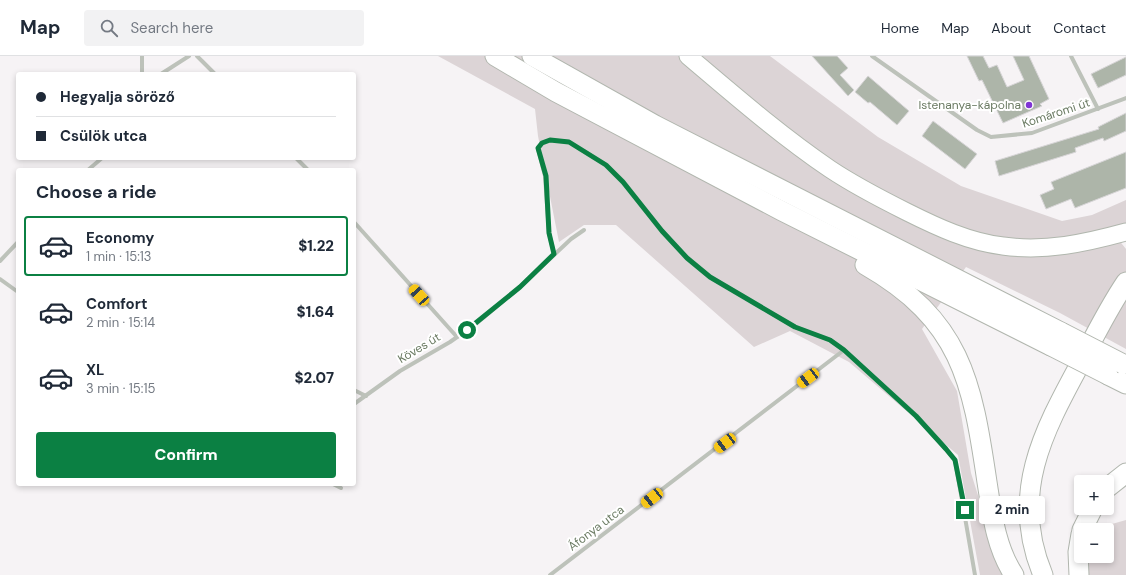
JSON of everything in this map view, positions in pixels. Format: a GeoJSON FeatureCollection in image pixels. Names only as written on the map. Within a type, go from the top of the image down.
{"type":"FeatureCollection","features":[{"type":"Feature","properties":{"kind":"highway"},"geometry":{"type":"LineString","coordinates":[[495,56],[556,92],[782,211],[1056,339],[1125,362]]}},
{"type":"Feature","properties":{"kind":"highway"},"geometry":{"type":"LineString","coordinates":[[532,56],[662,128],[1056,339],[1108,375],[1126,384]]}},
{"type":"Feature","properties":{"kind":"highway"},"geometry":{"type":"LineString","coordinates":[[782,211],[815,237],[878,273],[906,293],[936,322],[946,335],[956,354],[967,382],[977,419],[993,520],[1001,548],[1014,575]]}},
{"type":"Feature","properties":{"kind":"highway"},"geometry":{"type":"LineString","coordinates":[[1043,575],[1034,548],[1029,520],[1030,486],[1037,452],[1073,377],[1126,282]]}},
{"type":"Feature","properties":{"kind":"highway"},"geometry":{"type":"LineString","coordinates":[[1114,482],[1126,473]]}},
{"type":"Feature","properties":{"kind":"highway"},"geometry":{"type":"LineString","coordinates":[[1078,563],[1079,575]]}},
{"type":"Feature","properties":{"kind":"main road"},"geometry":{"type":"LineString","coordinates":[[688,56],[760,116],[831,170],[882,200],[939,227],[989,244],[1032,248],[1072,245],[1126,232]]}},
{"type":"Feature","properties":{"kind":"street"},"geometry":{"type":"LineString","coordinates":[[142,56],[142,72]]}},
{"type":"Feature","properties":{"kind":"street"},"geometry":{"type":"LineString","coordinates":[[164,72],[189,56]]}},
{"type":"Feature","properties":{"kind":"street"},"geometry":{"type":"LineString","coordinates":[[197,56],[213,72]]}},
{"type":"Feature","properties":{"kind":"street","name":"Komáromi út"},"geometry":{"type":"LineString","coordinates":[[872,56],[977,130],[991,137],[1007,137],[1032,133],[1126,98]]}},
{"type":"Feature","properties":{"kind":"street"},"geometry":{"type":"LineString","coordinates":[[1071,56],[1098,109]]}},
{"type":"Feature","properties":{"kind":"street"},"geometry":{"type":"LineString","coordinates":[[554,254],[549,233],[546,176],[538,148],[542,143],[558,139],[569,142],[606,165],[623,182],[662,231],[687,258],[710,277],[795,327],[830,340],[844,350],[916,416],[955,460],[975,575]]}},
{"type":"Feature","properties":{"kind":"street"},"geometry":{"type":"LineString","coordinates":[[90,168],[100,160]]}},
{"type":"Feature","properties":{"kind":"street"},"geometry":{"type":"LineString","coordinates":[[298,160],[306,168]]}},
{"type":"Feature","properties":{"kind":"street"},"geometry":{"type":"LineString","coordinates":[[356,224],[457,337]]}},
{"type":"Feature","properties":{"kind":"street","name":"Köves út"},"geometry":{"type":"LineString","coordinates":[[356,403],[400,371],[457,337],[520,287],[554,254],[584,230]]}},
{"type":"Feature","properties":{"kind":"street"},"geometry":{"type":"LineString","coordinates":[[0,261],[16,244]]}},
{"type":"Feature","properties":{"kind":"street"},"geometry":{"type":"LineString","coordinates":[[0,279],[16,291]]}},
{"type":"Feature","properties":{"kind":"street","name":"Áfonya utca"},"geometry":{"type":"LineString","coordinates":[[550,575],[844,350]]}},
{"type":"Feature","properties":{"kind":"street"},"geometry":{"type":"LineString","coordinates":[[356,391],[366,396]]}},
{"type":"Feature","properties":{"kind":"street"},"geometry":{"type":"LineString","coordinates":[[337,486],[341,488]]}},
{"type":"Feature","properties":{"kind":"shaded area"},"geometry":{"type":"Polygon","coordinates":[[[438,56],[770,56],[878,137],[961,186],[1062,221],[1092,215],[1126,200],[1126,230],[1114,234],[1126,249],[1126,349],[1060,313],[966,267],[922,329],[957,391],[971,473],[1003,575],[980,575],[958,455],[849,362],[790,331],[754,347],[616,225],[584,225],[559,242],[538,136],[535,109],[438,56]]]}},
{"type":"Feature","properties":{"kind":"shaded area"},"geometry":{"type":"Polygon","coordinates":[[[1126,520],[1126,575],[1087,575],[1086,563],[1114,563],[1114,523],[1126,520]]]}},
{"type":"Feature","properties":{"kind":"building"},"geometry":{"type":"Polygon","coordinates":[[[812,56],[837,56],[848,68],[840,75],[854,90],[848,96],[812,56]]]}},
{"type":"Feature","properties":{"kind":"building"},"geometry":{"type":"Polygon","coordinates":[[[967,56],[983,56],[989,68],[997,65],[1007,87],[1024,80],[1013,56],[1029,56],[1049,99],[1040,104],[1042,106],[1003,123],[982,80],[979,81],[967,56]]]}},
{"type":"Feature","properties":{"kind":"building"},"geometry":{"type":"Polygon","coordinates":[[[1126,57],[1126,75],[1098,88],[1091,74],[1126,57]]]}},
{"type":"Feature","properties":{"kind":"building"},"geometry":{"type":"Polygon","coordinates":[[[868,76],[909,111],[897,125],[870,102],[868,103],[855,92],[868,76]]]}},
{"type":"Feature","properties":{"kind":"building"},"geometry":{"type":"Polygon","coordinates":[[[1126,113],[1126,131],[1104,141],[1103,138],[1075,148],[1076,152],[999,176],[995,161],[1099,129],[1098,127],[1126,113]]]}},
{"type":"Feature","properties":{"kind":"building"},"geometry":{"type":"Polygon","coordinates":[[[933,121],[977,154],[965,169],[922,136],[933,121]]]}},
{"type":"Feature","properties":{"kind":"building"},"geometry":{"type":"Polygon","coordinates":[[[1126,152],[1126,188],[1075,208],[1071,199],[1046,209],[1040,195],[1054,189],[1051,182],[1126,152]]]}},
{"type":"Feature","properties":{"kind":"place","name":"Istenanya-kápolna"},"geometry":{"type":"Point","coordinates":[1029,105]}},
{"type":"Feature","properties":{"kind":"route"},"geometry":{"type":"LineString","coordinates":[[467,330],[520,287],[554,254],[549,233],[549,209],[546,176],[538,148],[542,143],[550,140],[558,139],[569,142],[606,165],[623,182],[662,231],[687,258],[710,277],[795,327],[830,340],[844,350],[906,405],[955,460],[965,510]]}}]}
